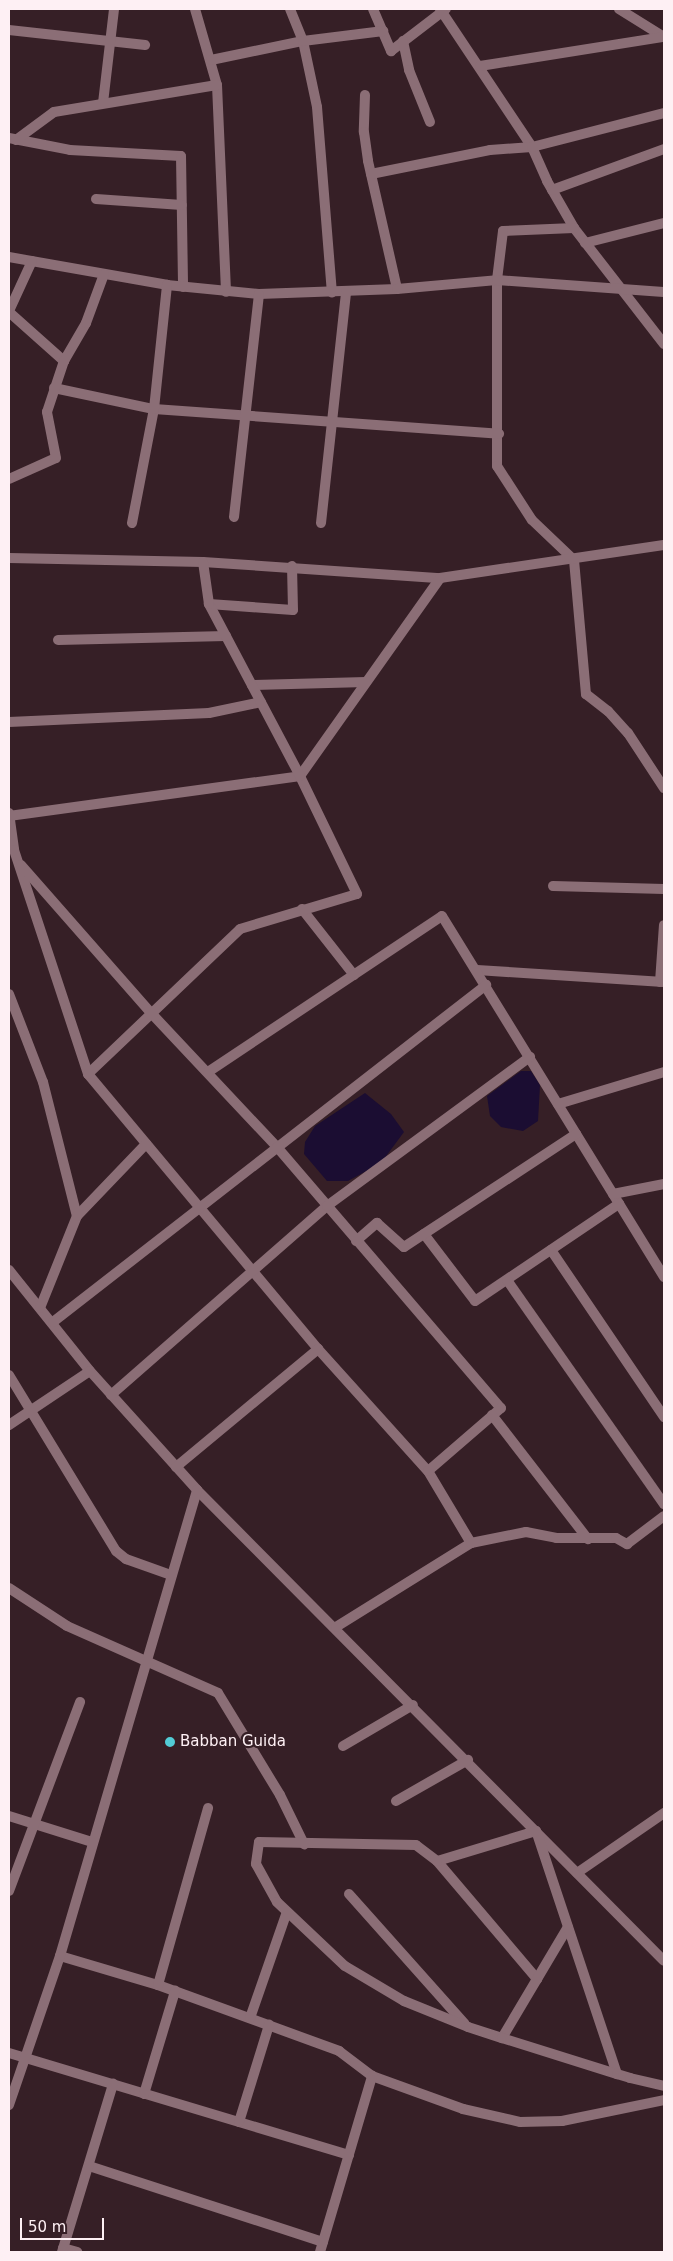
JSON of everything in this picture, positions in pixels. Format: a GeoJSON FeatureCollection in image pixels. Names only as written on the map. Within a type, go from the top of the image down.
{"type":"FeatureCollection","features":[{"type":"Feature","properties":{"kind":"street"},"geometry":{"type":"LineString","coordinates":[[103,103],[114,9]]}},
{"type":"Feature","properties":{"kind":"street"},"geometry":{"type":"LineString","coordinates":[[195,9],[217,85],[226,292]]}},
{"type":"Feature","properties":{"kind":"street"},"geometry":{"type":"LineString","coordinates":[[290,9],[304,41],[317,107],[332,292]]}},
{"type":"Feature","properties":{"kind":"street"},"geometry":{"type":"LineString","coordinates":[[373,9],[391,51],[443,10],[532,147],[552,190],[574,228],[664,344]]}},
{"type":"Feature","properties":{"kind":"street"},"geometry":{"type":"LineString","coordinates":[[619,9],[664,37]]}},
{"type":"Feature","properties":{"kind":"street"},"geometry":{"type":"LineString","coordinates":[[9,30],[110,39],[145,45]]}},
{"type":"Feature","properties":{"kind":"street"},"geometry":{"type":"LineString","coordinates":[[211,60],[304,41],[383,31]]}},
{"type":"Feature","properties":{"kind":"street"},"geometry":{"type":"LineString","coordinates":[[480,66],[600,45],[664,37]]}},
{"type":"Feature","properties":{"kind":"street"},"geometry":{"type":"LineString","coordinates":[[403,41],[410,70],[430,122]]}},
{"type":"Feature","properties":{"kind":"street"},"geometry":{"type":"LineString","coordinates":[[12,139],[54,112],[217,85]]}},
{"type":"Feature","properties":{"kind":"street"},"geometry":{"type":"LineString","coordinates":[[365,95],[364,132],[370,174],[396,289]]}},
{"type":"Feature","properties":{"kind":"street"},"geometry":{"type":"LineString","coordinates":[[370,174],[490,150],[532,147],[664,113]]}},
{"type":"Feature","properties":{"kind":"street"},"geometry":{"type":"LineString","coordinates":[[12,139],[70,150],[181,156],[183,287]]}},
{"type":"Feature","properties":{"kind":"street"},"geometry":{"type":"LineString","coordinates":[[552,190],[664,149]]}},
{"type":"Feature","properties":{"kind":"street"},"geometry":{"type":"LineString","coordinates":[[96,199],[182,205]]}},
{"type":"Feature","properties":{"kind":"street"},"geometry":{"type":"LineString","coordinates":[[585,243],[664,223]]}},
{"type":"Feature","properties":{"kind":"street"},"geometry":{"type":"LineString","coordinates":[[574,228],[503,231],[497,280],[499,434],[497,466],[532,520],[574,560],[586,694],[608,711],[628,733],[664,788]]}},
{"type":"Feature","properties":{"kind":"street"},"geometry":{"type":"LineString","coordinates":[[9,256],[167,285],[259,294],[396,289],[497,280],[664,292]]}},
{"type":"Feature","properties":{"kind":"street"},"geometry":{"type":"LineString","coordinates":[[32,261],[9,311],[64,361]]}},
{"type":"Feature","properties":{"kind":"street"},"geometry":{"type":"LineString","coordinates":[[9,479],[56,458],[47,412],[64,361],[86,323],[104,274]]}},
{"type":"Feature","properties":{"kind":"street"},"geometry":{"type":"LineString","coordinates":[[132,523],[154,408],[167,285]]}},
{"type":"Feature","properties":{"kind":"street"},"geometry":{"type":"LineString","coordinates":[[321,523],[346,291]]}},
{"type":"Feature","properties":{"kind":"street"},"geometry":{"type":"LineString","coordinates":[[234,517],[259,294]]}},
{"type":"Feature","properties":{"kind":"street"},"geometry":{"type":"LineString","coordinates":[[54,388],[154,408],[499,434]]}},
{"type":"Feature","properties":{"kind":"street"},"geometry":{"type":"LineString","coordinates":[[9,558],[292,566],[440,578],[574,560],[664,545]]}},
{"type":"Feature","properties":{"kind":"street"},"geometry":{"type":"LineString","coordinates":[[88,1074],[153,1015],[240,929],[302,909],[358,894],[300,776],[209,604],[203,562]]}},
{"type":"Feature","properties":{"kind":"street"},"geometry":{"type":"LineString","coordinates":[[209,604],[293,610],[292,566]]}},
{"type":"Feature","properties":{"kind":"street"},"geometry":{"type":"LineString","coordinates":[[440,578],[300,776],[9,814],[17,860],[88,1074],[318,1349],[428,1471],[471,1544]]}},
{"type":"Feature","properties":{"kind":"street"},"geometry":{"type":"LineString","coordinates":[[58,640],[226,636]]}},
{"type":"Feature","properties":{"kind":"street"},"geometry":{"type":"LineString","coordinates":[[252,685],[366,682]]}},
{"type":"Feature","properties":{"kind":"street"},"geometry":{"type":"LineString","coordinates":[[9,722],[209,713],[261,702]]}},
{"type":"Feature","properties":{"kind":"street"},"geometry":{"type":"LineString","coordinates":[[17,860],[153,1015],[278,1147],[356,1241],[501,1408],[428,1471]]}},
{"type":"Feature","properties":{"kind":"street"},"geometry":{"type":"LineString","coordinates":[[553,886],[664,889]]}},
{"type":"Feature","properties":{"kind":"street"},"geometry":{"type":"LineString","coordinates":[[302,909],[354,975]]}},
{"type":"Feature","properties":{"kind":"street"},"geometry":{"type":"LineString","coordinates":[[208,1072],[442,916],[477,970],[664,1277]]}},
{"type":"Feature","properties":{"kind":"street"},"geometry":{"type":"LineString","coordinates":[[477,970],[662,982],[664,924]]}},
{"type":"Feature","properties":{"kind":"street"},"geometry":{"type":"LineString","coordinates":[[53,1322],[486,985]]}},
{"type":"Feature","properties":{"kind":"street"},"geometry":{"type":"LineString","coordinates":[[9,994],[14,1026],[43,1082],[77,1216]]}},
{"type":"Feature","properties":{"kind":"street"},"geometry":{"type":"LineString","coordinates":[[111,1395],[254,1272],[327,1206],[530,1057]]}},
{"type":"Feature","properties":{"kind":"street"},"geometry":{"type":"LineString","coordinates":[[558,1104],[664,1072]]}},
{"type":"Feature","properties":{"kind":"street"},"geometry":{"type":"LineString","coordinates":[[356,1241],[378,1223],[404,1247],[576,1134]]}},
{"type":"Feature","properties":{"kind":"street"},"geometry":{"type":"LineString","coordinates":[[40,1308],[77,1216],[146,1144]]}},
{"type":"Feature","properties":{"kind":"street"},"geometry":{"type":"LineString","coordinates":[[613,1194],[664,1184]]}},
{"type":"Feature","properties":{"kind":"street"},"geometry":{"type":"LineString","coordinates":[[424,1234],[476,1301],[619,1204]]}},
{"type":"Feature","properties":{"kind":"street"},"geometry":{"type":"LineString","coordinates":[[551,1250],[664,1417]]}},
{"type":"Feature","properties":{"kind":"street"},"geometry":{"type":"LineString","coordinates":[[9,1270],[53,1322],[90,1371],[197,1490],[414,1705],[664,1961]]}},
{"type":"Feature","properties":{"kind":"street"},"geometry":{"type":"LineString","coordinates":[[507,1280],[664,1504]]}},
{"type":"Feature","properties":{"kind":"street"},"geometry":{"type":"LineString","coordinates":[[176,1467],[318,1349]]}},
{"type":"Feature","properties":{"kind":"street"},"geometry":{"type":"LineString","coordinates":[[9,1425],[90,1371]]}},
{"type":"Feature","properties":{"kind":"street"},"geometry":{"type":"LineString","coordinates":[[9,1375],[116,1551],[126,1559],[171,1575]]}},
{"type":"Feature","properties":{"kind":"street"},"geometry":{"type":"LineString","coordinates":[[492,1416],[588,1539]]}},
{"type":"Feature","properties":{"kind":"street"},"geometry":{"type":"LineString","coordinates":[[9,2105],[60,1956],[145,1660],[197,1490]]}},
{"type":"Feature","properties":{"kind":"street"},"geometry":{"type":"LineString","coordinates":[[336,1627],[471,1544],[526,1532],[588,1539],[616,1538],[627,1544],[664,1516]]}},
{"type":"Feature","properties":{"kind":"street"},"geometry":{"type":"LineString","coordinates":[[10,1591],[67,1626],[218,1693],[280,1795],[304,1844]]}},
{"type":"Feature","properties":{"kind":"street"},"geometry":{"type":"LineString","coordinates":[[9,1891],[80,1702]]}},
{"type":"Feature","properties":{"kind":"street"},"geometry":{"type":"LineString","coordinates":[[343,1746],[414,1705]]}},
{"type":"Feature","properties":{"kind":"street"},"geometry":{"type":"LineString","coordinates":[[396,1801],[468,1760]]}},
{"type":"Feature","properties":{"kind":"street"},"geometry":{"type":"LineString","coordinates":[[158,1985],[208,1808]]}},
{"type":"Feature","properties":{"kind":"street"},"geometry":{"type":"LineString","coordinates":[[577,1873],[664,1813]]}},
{"type":"Feature","properties":{"kind":"street"},"geometry":{"type":"LineString","coordinates":[[9,1816],[92,1842]]}},
{"type":"Feature","properties":{"kind":"street"},"geometry":{"type":"LineString","coordinates":[[437,1861],[536,1831]]}},
{"type":"Feature","properties":{"kind":"street"},"geometry":{"type":"LineString","coordinates":[[536,1831],[617,2074]]}},
{"type":"Feature","properties":{"kind":"street"},"geometry":{"type":"LineString","coordinates":[[537,1979],[437,1861],[416,1845],[259,1842],[256,1864],[277,1902],[345,1966],[404,2001],[468,2028],[617,2074],[664,2086]]}},
{"type":"Feature","properties":{"kind":"street"},"geometry":{"type":"LineString","coordinates":[[350,1894],[468,2028]]}},
{"type":"Feature","properties":{"kind":"street"},"geometry":{"type":"LineString","coordinates":[[250,2018],[287,1912]]}},
{"type":"Feature","properties":{"kind":"street"},"geometry":{"type":"LineString","coordinates":[[502,2038],[568,1928]]}},
{"type":"Feature","properties":{"kind":"street"},"geometry":{"type":"LineString","coordinates":[[60,1956],[158,1985],[339,2051],[372,2076],[463,2109],[520,2122],[562,2121],[664,2100]]}},
{"type":"Feature","properties":{"kind":"street"},"geometry":{"type":"LineString","coordinates":[[144,2094],[175,1991]]}},
{"type":"Feature","properties":{"kind":"street"},"geometry":{"type":"LineString","coordinates":[[239,2122],[269,2025]]}},
{"type":"Feature","properties":{"kind":"street"},"geometry":{"type":"LineString","coordinates":[[9,2053],[349,2155]]}},
{"type":"Feature","properties":{"kind":"street"},"geometry":{"type":"LineString","coordinates":[[320,2252],[372,2076]]}},
{"type":"Feature","properties":{"kind":"street"},"geometry":{"type":"LineString","coordinates":[[77,2252],[63,2250],[113,2084]]}},
{"type":"Feature","properties":{"kind":"street"},"geometry":{"type":"LineString","coordinates":[[89,2166],[323,2242]]}},
{"type":"Feature","properties":{"kind":"shaded area"},"geometry":{"type":"Polygon","coordinates":[[[521,1071],[531,1071],[540,1085],[538,1121],[523,1131],[501,1127],[490,1116],[487,1096],[521,1071]]]}},
{"type":"Feature","properties":{"kind":"shaded area"},"geometry":{"type":"Polygon","coordinates":[[[365,1093],[391,1114],[404,1132],[381,1163],[348,1181],[327,1181],[304,1154],[305,1142],[315,1126],[365,1093]]]}},
{"type":"Feature","properties":{"kind":"place","name":"Babban Guida"},"geometry":{"type":"Point","coordinates":[170,1742]}}]}
